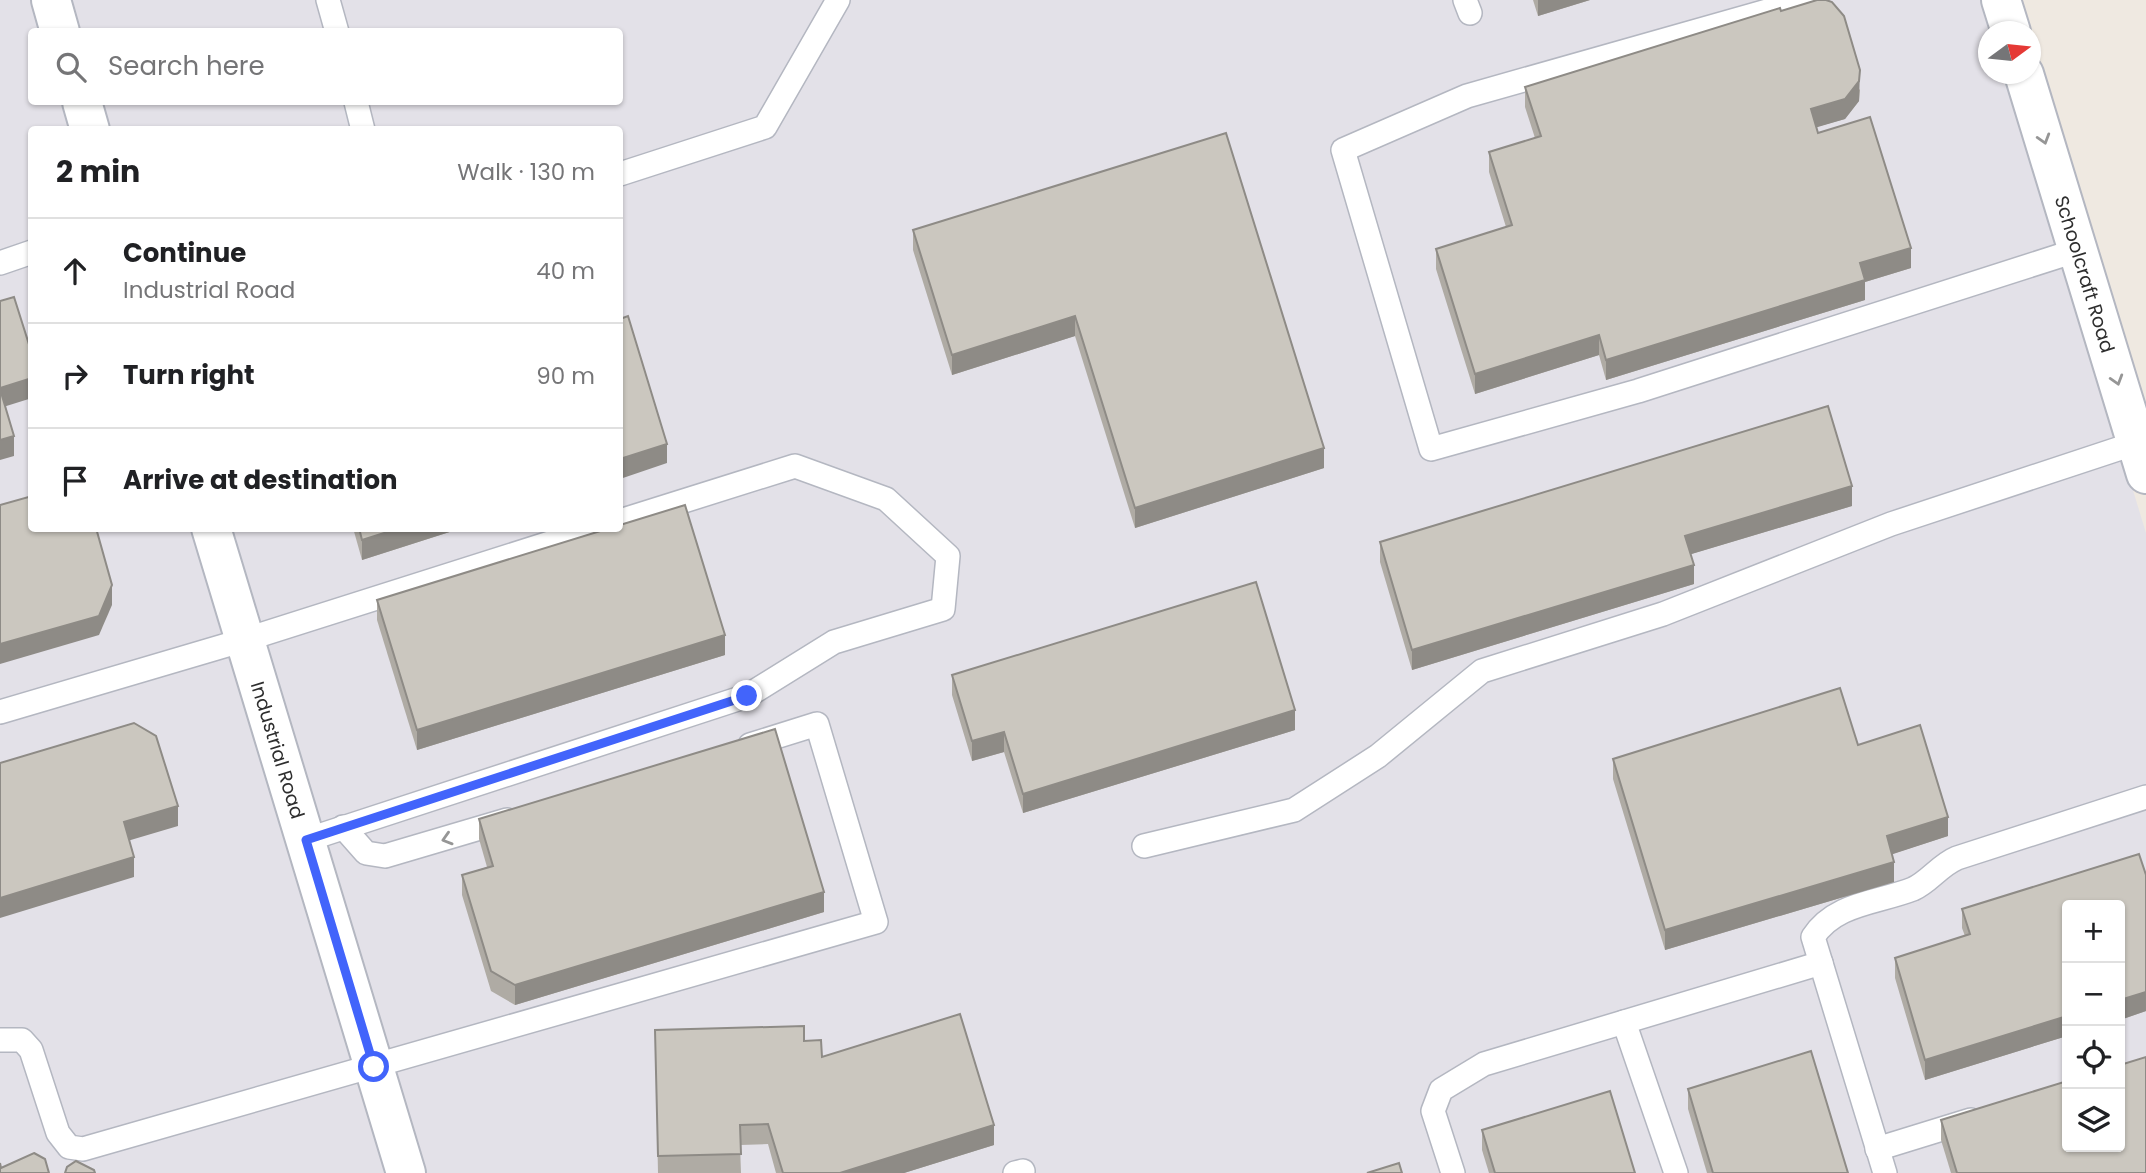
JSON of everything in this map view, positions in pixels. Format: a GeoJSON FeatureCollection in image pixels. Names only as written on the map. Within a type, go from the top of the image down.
{"type":"FeatureCollection","features":[{"type":"Feature","properties":{"kind":"street"},"geometry":{"type":"LineString","coordinates":[[51,0],[59,28]]}},
{"type":"Feature","properties":{"kind":"street"},"geometry":{"type":"LineString","coordinates":[[2001,0],[2008,21]]}},
{"type":"Feature","properties":{"kind":"street","name":"Schoolcraft Road"},"geometry":{"type":"LineString","coordinates":[[2027,84],[2141,459]]}},
{"type":"Feature","properties":{"kind":"street"},"geometry":{"type":"LineString","coordinates":[[83,105],[89,126]]}},
{"type":"Feature","properties":{"kind":"street","name":"Industrial Road"},"geometry":{"type":"LineString","coordinates":[[212,532],[406,1173]]}},
{"type":"Feature","properties":{"kind":"lane"},"geometry":{"type":"LineString","coordinates":[[328,0],[336,28]]}},
{"type":"Feature","properties":{"kind":"lane"},"geometry":{"type":"LineString","coordinates":[[623,173],[765,127],[838,0]]}},
{"type":"Feature","properties":{"kind":"lane"},"geometry":{"type":"LineString","coordinates":[[1806,0],[1468,96],[1343,150],[1431,449],[1638,391],[2078,250]]}},
{"type":"Feature","properties":{"kind":"lane"},"geometry":{"type":"LineString","coordinates":[[357,105],[362,126]]}},
{"type":"Feature","properties":{"kind":"lane"},"geometry":{"type":"LineString","coordinates":[[0,263],[28,252]]}},
{"type":"Feature","properties":{"kind":"lane"},"geometry":{"type":"LineString","coordinates":[[1144,846],[1294,810],[1378,756],[1482,671],[1663,614],[1891,524],[2141,459]]}},
{"type":"Feature","properties":{"kind":"lane"},"geometry":{"type":"LineString","coordinates":[[306,840],[747,696],[834,642],[943,609],[948,556],[886,499],[795,466],[623,520]]}},
{"type":"Feature","properties":{"kind":"lane"},"geometry":{"type":"LineString","coordinates":[[0,712],[584,532]]}},
{"type":"Feature","properties":{"kind":"lane"},"geometry":{"type":"LineString","coordinates":[[0,1040],[22,1040],[31,1050],[58,1133],[69,1147],[83,1149],[876,922],[817,724],[726,752]]}},
{"type":"Feature","properties":{"kind":"lane"},"geometry":{"type":"LineString","coordinates":[[1885,1173],[1812,937],[1822,922],[1838,912],[1915,888],[1942,865],[1957,858],[2146,797]]}},
{"type":"Feature","properties":{"kind":"lane"},"geometry":{"type":"LineString","coordinates":[[343,827],[366,853],[385,856],[531,813]]}},
{"type":"Feature","properties":{"kind":"lane"},"geometry":{"type":"LineString","coordinates":[[1452,1173],[1433,1111],[1441,1090],[1484,1064],[1821,963]]}},
{"type":"Feature","properties":{"kind":"lane"},"geometry":{"type":"LineString","coordinates":[[1625,1022],[1676,1173]]}},
{"type":"Feature","properties":{"kind":"lane"},"geometry":{"type":"LineString","coordinates":[[1877,1149],[1991,1114]]}},
{"type":"Feature","properties":{"kind":"shaded area"},"geometry":{"type":"Polygon","coordinates":[[[0,0],[1984,0],[1991,21],[1978,21],[1978,84],[2009,84],[2146,533],[2146,1173],[0,1173],[0,0]]]}},
{"type":"Feature","properties":{"kind":"building"},"geometry":{"type":"Polygon","coordinates":[[[1817,0],[1832,2],[1844,16],[1860,70],[1859,81],[1845,99],[1811,109],[1818,133],[1870,117],[1911,248],[1860,263],[1865,280],[1606,360],[1599,335],[1475,374],[1436,249],[1512,225],[1489,152],[1541,136],[1525,87],[1780,8],[1781,11],[1817,0]]]}},
{"type":"Feature","properties":{"kind":"building"},"geometry":{"type":"Polygon","coordinates":[[[1226,133],[1324,448],[1135,508],[1075,316],[952,355],[913,230],[1226,133]]]}},
{"type":"Feature","properties":{"kind":"building"},"geometry":{"type":"Polygon","coordinates":[[[14,297],[28,341],[28,379],[0,388],[0,301],[14,297]]]}},
{"type":"Feature","properties":{"kind":"building"},"geometry":{"type":"Polygon","coordinates":[[[628,316],[667,444],[623,458],[623,318],[628,316]]]}},
{"type":"Feature","properties":{"kind":"building"},"geometry":{"type":"Polygon","coordinates":[[[0,389],[14,436],[0,440],[0,389]]]}},
{"type":"Feature","properties":{"kind":"building"},"geometry":{"type":"Polygon","coordinates":[[[1828,406],[1852,486],[1685,536],[1694,565],[1412,650],[1380,542],[1828,406]]]}},
{"type":"Feature","properties":{"kind":"building"},"geometry":{"type":"Polygon","coordinates":[[[28,497],[28,532],[97,532],[112,585],[99,616],[0,644],[0,505],[28,497]]]}},
{"type":"Feature","properties":{"kind":"building"},"geometry":{"type":"Polygon","coordinates":[[[685,505],[725,635],[417,730],[377,600],[597,532],[623,532],[623,524],[685,505]]]}},
{"type":"Feature","properties":{"kind":"building"},"geometry":{"type":"Polygon","coordinates":[[[360,532],[387,532],[362,540],[360,532]]]}},
{"type":"Feature","properties":{"kind":"building"},"geometry":{"type":"Polygon","coordinates":[[[1256,582],[1295,710],[1023,794],[1004,732],[972,741],[952,675],[1256,582]]]}},
{"type":"Feature","properties":{"kind":"building"},"geometry":{"type":"Polygon","coordinates":[[[1840,688],[1858,745],[1920,725],[1948,817],[1887,836],[1894,862],[1665,930],[1613,759],[1840,688]]]}},
{"type":"Feature","properties":{"kind":"building"},"geometry":{"type":"Polygon","coordinates":[[[134,723],[156,736],[178,806],[124,822],[134,857],[0,898],[0,763],[134,723]]]}},
{"type":"Feature","properties":{"kind":"building"},"geometry":{"type":"Polygon","coordinates":[[[775,729],[824,892],[515,985],[491,971],[462,875],[493,866],[479,819],[775,729]]]}},
{"type":"Feature","properties":{"kind":"building"},"geometry":{"type":"Polygon","coordinates":[[[2139,854],[2146,875],[2146,992],[2125,998],[2125,900],[2062,900],[2062,1018],[1925,1060],[1895,958],[1970,934],[1962,909],[2139,854]]]}},
{"type":"Feature","properties":{"kind":"building"},"geometry":{"type":"Polygon","coordinates":[[[960,1014],[994,1125],[840,1173],[783,1173],[768,1124],[740,1125],[741,1154],[658,1156],[655,1030],[804,1026],[804,1041],[821,1040],[822,1057],[960,1014]]]}},
{"type":"Feature","properties":{"kind":"building"},"geometry":{"type":"Polygon","coordinates":[[[1811,1051],[1848,1173],[1713,1173],[1688,1089],[1811,1051]]]}},
{"type":"Feature","properties":{"kind":"building"},"geometry":{"type":"Polygon","coordinates":[[[2146,1057],[2146,1173],[1957,1173],[1941,1120],[2062,1083],[2062,1152],[2125,1152],[2125,1063],[2146,1057]]]}},
{"type":"Feature","properties":{"kind":"building"},"geometry":{"type":"Polygon","coordinates":[[[1610,1091],[1635,1173],[1495,1173],[1482,1130],[1610,1091]]]}},
{"type":"Feature","properties":{"kind":"building"},"geometry":{"type":"Polygon","coordinates":[[[34,1153],[45,1159],[49,1173],[0,1173],[0,1163],[1,1168],[34,1153]]]}},
{"type":"Feature","properties":{"kind":"building"},"geometry":{"type":"Polygon","coordinates":[[[76,1161],[95,1173],[65,1173],[67,1167],[76,1161]]]}},
{"type":"Feature","properties":{"kind":"building"},"geometry":{"type":"Polygon","coordinates":[[[1399,1163],[1402,1173],[1367,1173],[1399,1163]]]}},
{"type":"Feature","properties":{"kind":"route"},"geometry":{"type":"LineString","coordinates":[[374,1067],[306,840],[747,696]]}}]}
